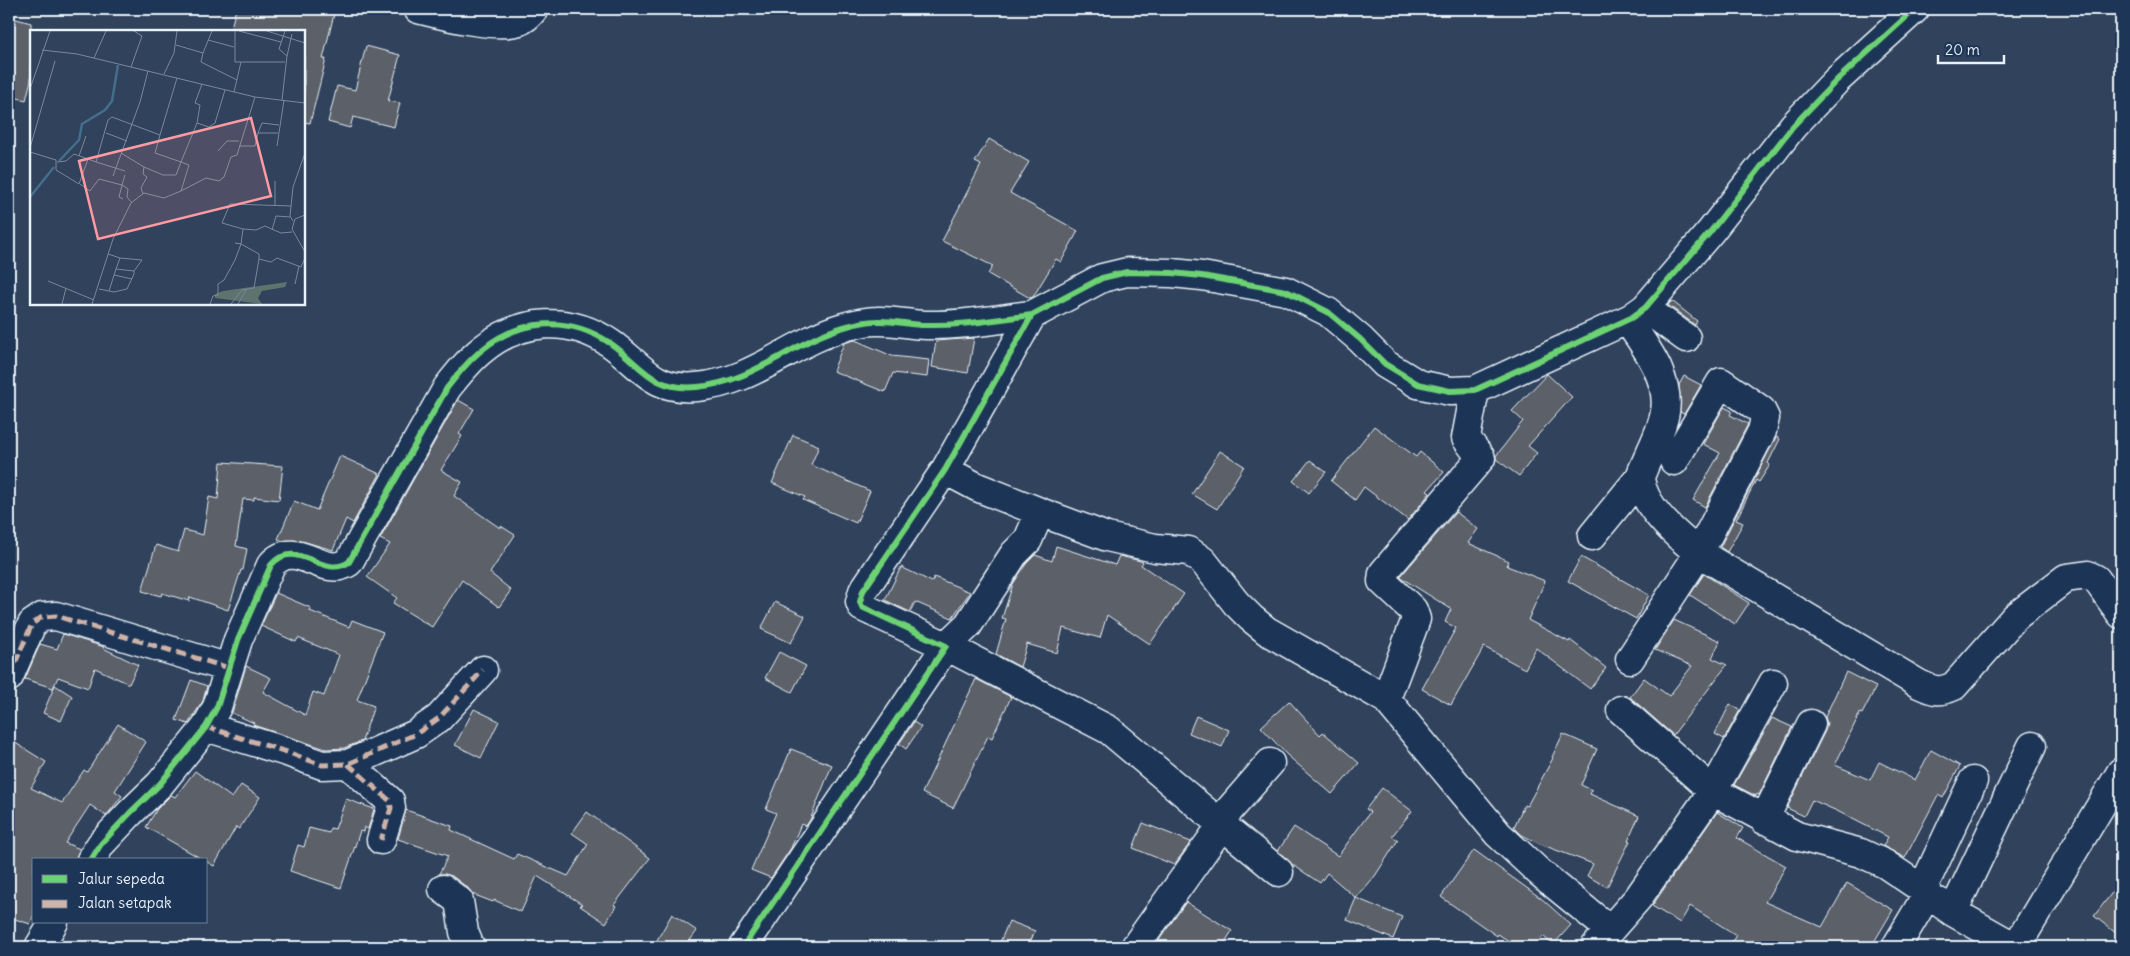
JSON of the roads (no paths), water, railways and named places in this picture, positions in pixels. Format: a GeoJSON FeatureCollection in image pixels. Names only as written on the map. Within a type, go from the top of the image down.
{"type":"FeatureCollection","features":[{"type":"Feature","properties":{"kind":"street"},"geometry":{"type":"LineString","coordinates":[[418,9],[452,17],[494,22],[520,21],[531,14],[534,9]]}},
{"type":"Feature","properties":{"kind":"street"},"geometry":{"type":"LineString","coordinates":[[92,858],[101,844],[130,812],[160,784],[206,727],[217,707],[238,640],[271,565],[285,554],[298,555],[333,568],[341,567],[349,562],[447,388],[468,362],[484,348],[503,336],[531,325],[561,324],[587,331],[610,343],[650,377],[666,385],[682,388],[700,387],[742,376],[775,361],[804,344],[843,327],[877,321],[926,325],[962,324],[1032,315],[1102,278],[1127,272],[1172,273],[1250,284],[1286,292],[1328,312],[1386,364],[1418,384],[1450,392],[1475,390],[1636,314],[1711,231],[1793,126],[1849,68],[1915,9]]}},
{"type":"Feature","properties":{"kind":"street"},"geometry":{"type":"LineString","coordinates":[[1636,314],[1686,338]]}},
{"type":"Feature","properties":{"kind":"street"},"geometry":{"type":"LineString","coordinates":[[1592,536],[1640,477],[1664,416],[1666,398],[1663,383],[1651,358],[1636,314]]}},
{"type":"Feature","properties":{"kind":"street"},"geometry":{"type":"LineString","coordinates":[[1032,315],[945,470],[862,591],[860,602],[862,607],[868,612],[946,646],[1109,730],[1279,872]]}},
{"type":"Feature","properties":{"kind":"street"},"geometry":{"type":"LineString","coordinates":[[1630,660],[1699,553],[1762,431],[1765,418],[1761,410],[1721,382],[1674,461]]}},
{"type":"Feature","properties":{"kind":"street"},"geometry":{"type":"LineString","coordinates":[[1386,699],[1416,619],[1413,610],[1382,582],[1383,573],[1481,458],[1466,438],[1475,390]]}},
{"type":"Feature","properties":{"kind":"street"},"geometry":{"type":"LineString","coordinates":[[945,470],[985,490],[1106,537],[1155,548],[1189,551],[1203,561],[1236,603],[1267,631],[1386,699],[1498,834],[1539,872],[1603,939],[1638,898],[1713,791],[1773,684]]}},
{"type":"Feature","properties":{"kind":"street"},"geometry":{"type":"LineString","coordinates":[[1640,477],[1642,491],[1661,518],[1676,534],[1699,553],[1910,680],[1931,690],[1942,691],[1954,686],[2015,617],[2066,578],[2088,574],[2096,579],[2121,614]]}},
{"type":"Feature","properties":{"kind":"street"},"geometry":{"type":"LineString","coordinates":[[743,947],[946,646],[968,625],[1014,554],[1028,540],[1040,512]]}},
{"type":"Feature","properties":{"kind":"street"},"geometry":{"type":"LineString","coordinates":[[9,677],[32,624],[42,617],[56,616],[229,668]]}},
{"type":"Feature","properties":{"kind":"street"},"geometry":{"type":"LineString","coordinates":[[206,727],[322,765],[348,764],[416,734],[439,718],[483,670]]}},
{"type":"Feature","properties":{"kind":"street"},"geometry":{"type":"LineString","coordinates":[[1621,710],[1713,791],[1797,836],[1861,852],[1885,864],[1953,912],[2015,947],[2121,772]]}},
{"type":"Feature","properties":{"kind":"street"},"geometry":{"type":"LineString","coordinates":[[1764,820],[1811,724]]}},
{"type":"Feature","properties":{"kind":"street"},"geometry":{"type":"LineString","coordinates":[[1953,912],[2032,746]]}},
{"type":"Feature","properties":{"kind":"street"},"geometry":{"type":"LineString","coordinates":[[1135,947],[1220,824],[1270,763]]}},
{"type":"Feature","properties":{"kind":"street"},"geometry":{"type":"LineString","coordinates":[[348,764],[390,800],[391,808],[381,840]]}},
{"type":"Feature","properties":{"kind":"street"},"geometry":{"type":"LineString","coordinates":[[1896,947],[1925,891],[1973,781]]}},
{"type":"Feature","properties":{"kind":"street"},"geometry":{"type":"LineString","coordinates":[[443,889],[459,901],[464,932],[470,947]]}},
{"type":"Feature","properties":{"kind":"street"},"geometry":{"type":"LineString","coordinates":[[39,947],[53,924]]}}]}
